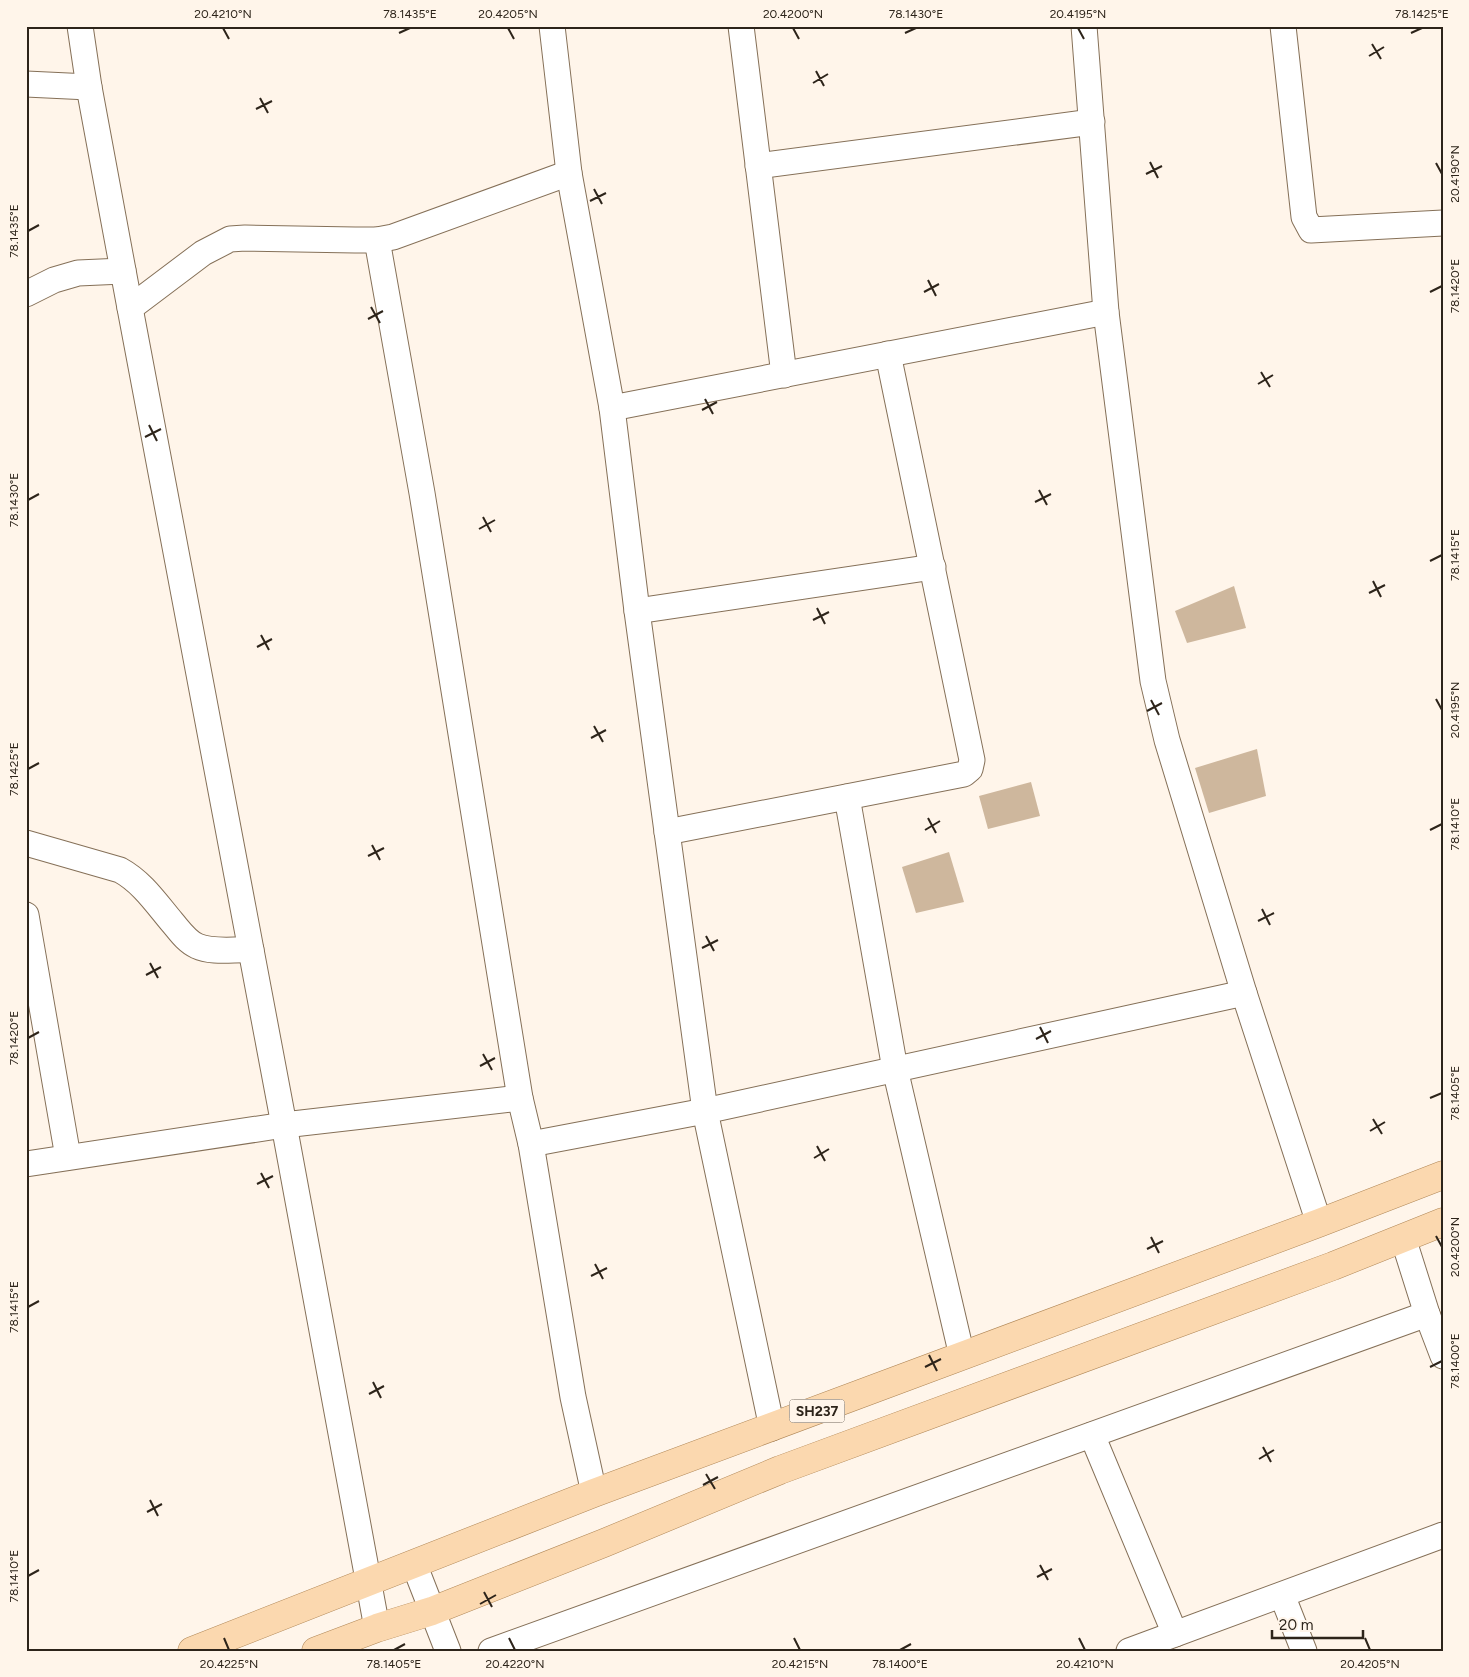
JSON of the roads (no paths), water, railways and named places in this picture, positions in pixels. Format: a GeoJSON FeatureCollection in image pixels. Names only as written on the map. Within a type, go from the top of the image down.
{"type":"FeatureCollection","features":[{"type":"Feature","properties":{"kind":"main road","name":"SH237"},"geometry":{"type":"LineString","coordinates":[[192,1651],[594,1493],[772,1428],[1443,1175]]}},
{"type":"Feature","properties":{"kind":"main road","name":"SH237"},"geometry":{"type":"LineString","coordinates":[[316,1651],[377,1628],[432,1611],[604,1543],[780,1470],[1324,1269],[1443,1222]]}},
{"type":"Feature","properties":{"kind":"street"},"geometry":{"type":"LineString","coordinates":[[80,26],[89,88],[377,1628]]}},
{"type":"Feature","properties":{"kind":"street"},"geometry":{"type":"LineString","coordinates":[[552,26],[569,173],[612,408],[705,1111],[772,1428]]}},
{"type":"Feature","properties":{"kind":"street"},"geometry":{"type":"LineString","coordinates":[[742,26],[784,375]]}},
{"type":"Feature","properties":{"kind":"street"},"geometry":{"type":"LineString","coordinates":[[1084,26],[1106,312],[1156,698],[1244,993],[1319,1223]]}},
{"type":"Feature","properties":{"kind":"street"},"geometry":{"type":"LineString","coordinates":[[1283,26],[1304,216],[1311,230],[1443,223]]}},
{"type":"Feature","properties":{"kind":"street"},"geometry":{"type":"LineString","coordinates":[[26,84],[89,88]]}},
{"type":"Feature","properties":{"kind":"street"},"geometry":{"type":"LineString","coordinates":[[758,166],[1092,122]]}},
{"type":"Feature","properties":{"kind":"street"},"geometry":{"type":"LineString","coordinates":[[130,308],[203,253],[219,243],[230,239],[377,240],[409,232],[569,173]]}},
{"type":"Feature","properties":{"kind":"street"},"geometry":{"type":"LineString","coordinates":[[377,240],[425,512],[520,1098],[531,1144],[573,1397],[594,1493]]}},
{"type":"Feature","properties":{"kind":"street"},"geometry":{"type":"LineString","coordinates":[[26,294],[54,280],[78,273],[123,270]]}},
{"type":"Feature","properties":{"kind":"street"},"geometry":{"type":"LineString","coordinates":[[612,408],[1106,312]]}},
{"type":"Feature","properties":{"kind":"street"},"geometry":{"type":"LineString","coordinates":[[667,832],[964,774],[970,769],[972,760],[888,354]]}},
{"type":"Feature","properties":{"kind":"street"},"geometry":{"type":"LineString","coordinates":[[638,611],[933,567]]}},
{"type":"Feature","properties":{"kind":"street"},"geometry":{"type":"LineString","coordinates":[[848,797],[895,1069],[962,1356]]}},
{"type":"Feature","properties":{"kind":"street"},"geometry":{"type":"LineString","coordinates":[[26,843],[120,870],[132,876],[182,934],[198,946],[210,949],[251,950]]}},
{"type":"Feature","properties":{"kind":"street"},"geometry":{"type":"LineString","coordinates":[[26,915],[68,1158]]}},
{"type":"Feature","properties":{"kind":"street"},"geometry":{"type":"LineString","coordinates":[[531,1144],[705,1111],[1244,993]]}},
{"type":"Feature","properties":{"kind":"street"},"geometry":{"type":"LineString","coordinates":[[26,1164],[284,1125],[520,1098]]}},
{"type":"Feature","properties":{"kind":"street"},"geometry":{"type":"LineString","coordinates":[[1403,1238],[1427,1314],[1443,1356]]}},
{"type":"Feature","properties":{"kind":"street"},"geometry":{"type":"LineString","coordinates":[[491,1651],[1427,1314]]}},
{"type":"Feature","properties":{"kind":"street"},"geometry":{"type":"LineString","coordinates":[[1092,1435],[1175,1634]]}},
{"type":"Feature","properties":{"kind":"street"},"geometry":{"type":"LineString","coordinates":[[1129,1651],[1443,1535]]}},
{"type":"Feature","properties":{"kind":"street"},"geometry":{"type":"LineString","coordinates":[[414,1564],[448,1651]]}},
{"type":"Feature","properties":{"kind":"street"},"geometry":{"type":"LineString","coordinates":[[1282,1594],[1304,1651]]}}]}
